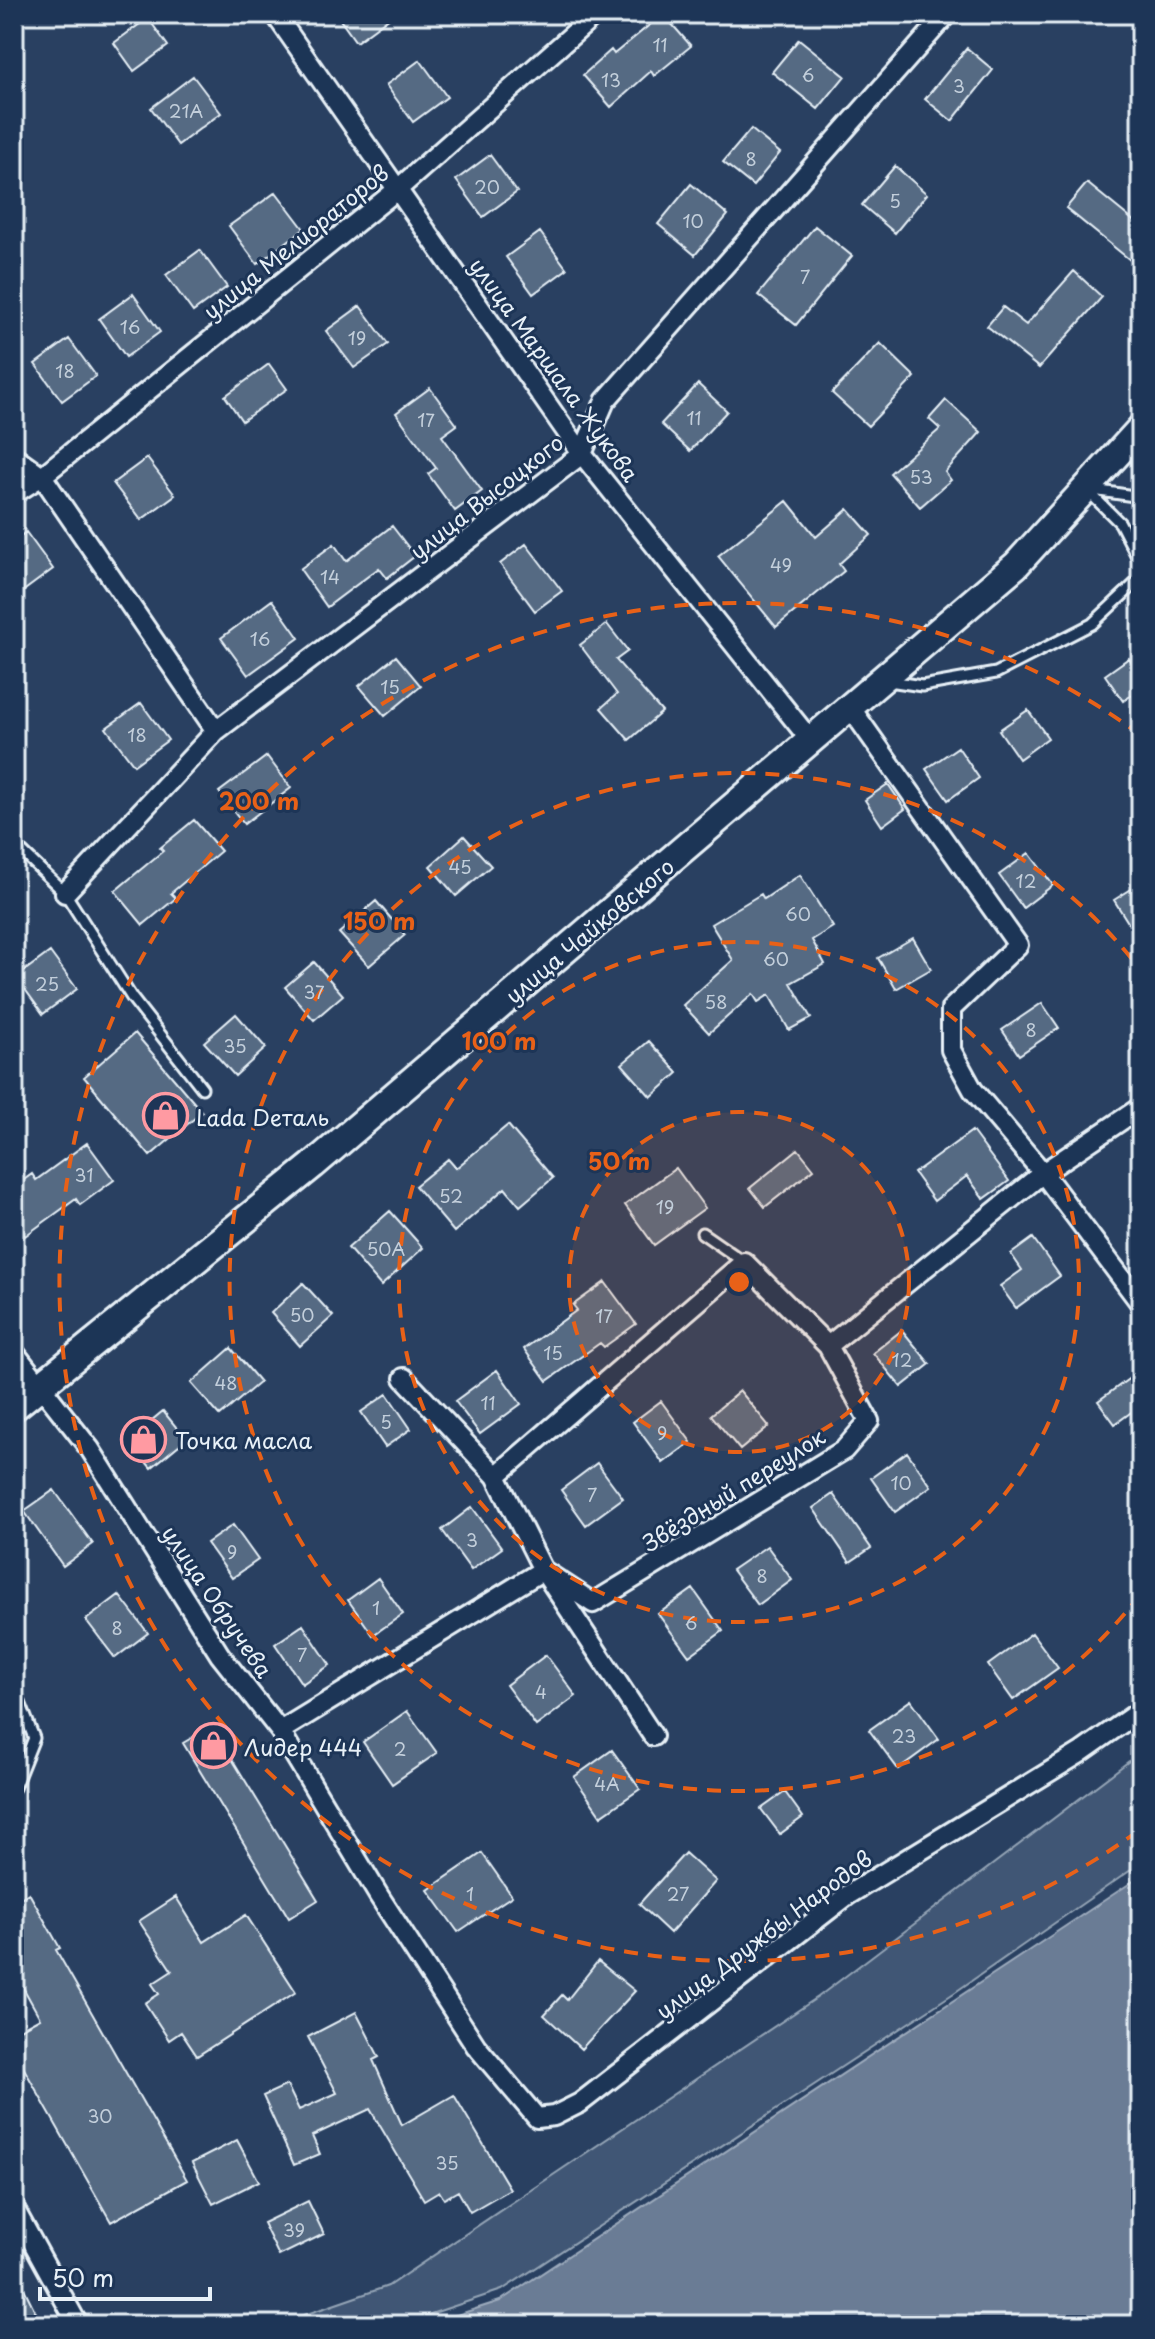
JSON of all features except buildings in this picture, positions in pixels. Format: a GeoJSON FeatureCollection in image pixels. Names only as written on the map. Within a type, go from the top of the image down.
{"type":"FeatureCollection","features":[{"type":"Feature","properties":{"kind":"main road","name":"улица Чайковского"},"geometry":{"type":"LineString","coordinates":[[14,1407],[325,1155],[1016,565],[1141,428]]}},
{"type":"Feature","properties":{"kind":"street","name":"улица Маршала Жукова"},"geometry":{"type":"LineString","coordinates":[[275,14],[582,454],[811,741]]}},
{"type":"Feature","properties":{"kind":"street","name":"улица Мелиораторов"},"geometry":{"type":"LineString","coordinates":[[14,494],[42,476],[398,189],[596,14]]}},
{"type":"Feature","properties":{"kind":"street","name":"улица Высоцкого"},"geometry":{"type":"LineString","coordinates":[[65,893],[216,731],[582,454],[605,401],[947,14]]}},
{"type":"Feature","properties":{"kind":"street"},"geometry":{"type":"LineString","coordinates":[[14,456],[42,476],[216,731]]}},
{"type":"Feature","properties":{"kind":"street"},"geometry":{"type":"LineString","coordinates":[[850,707],[1018,945],[951,1009],[951,1050],[973,1090],[1043,1173],[1141,1304]]}},
{"type":"Feature","properties":{"kind":"street"},"geometry":{"type":"LineString","coordinates":[[828,1346],[1043,1173],[1141,1107]]}},
{"type":"Feature","properties":{"kind":"street"},"geometry":{"type":"LineString","coordinates":[[496,1476],[645,1343],[744,1262]]}},
{"type":"Feature","properties":{"kind":"street","name":"Звёздный переулок"},"geometry":{"type":"LineString","coordinates":[[543,1570],[593,1603],[844,1450],[869,1421],[828,1346],[744,1262]]}},
{"type":"Feature","properties":{"kind":"street","name":"улица Обручева"},"geometry":{"type":"LineString","coordinates":[[14,1352],[90,1449],[220,1655],[280,1731],[379,1896],[476,2046],[537,2118]]}},
{"type":"Feature","properties":{"kind":"street"},"geometry":{"type":"LineString","coordinates":[[404,1378],[496,1476],[543,1570],[653,1736]]}},
{"type":"Feature","properties":{"kind":"street"},"geometry":{"type":"LineString","coordinates":[[280,1731],[543,1570]]}},
{"type":"Feature","properties":{"kind":"street","name":"улица Дружбы Народов"},"geometry":{"type":"LineString","coordinates":[[537,2118],[554,2116],[580,2103],[848,1895],[1080,1753],[1141,1710]]}},
{"type":"Feature","properties":{"kind":"street"},"geometry":{"type":"LineString","coordinates":[[14,2208],[76,2321]]}},
{"type":"Feature","properties":{"kind":"lane"},"geometry":{"type":"LineString","coordinates":[[1086,489],[1141,497]]}},
{"type":"Feature","properties":{"kind":"lane"},"geometry":{"type":"LineString","coordinates":[[1086,489],[1120,523],[1141,564]]}},
{"type":"Feature","properties":{"kind":"lane"},"geometry":{"type":"LineString","coordinates":[[882,680],[922,686],[996,673],[1092,624],[1141,578]]}},
{"type":"Feature","properties":{"kind":"lane"},"geometry":{"type":"LineString","coordinates":[[14,844],[65,893],[132,998],[202,1088]]}},
{"type":"Feature","properties":{"kind":"lane"},"geometry":{"type":"LineString","coordinates":[[702,1233],[744,1262]]}},
{"type":"Feature","properties":{"kind":"lane"},"geometry":{"type":"LineString","coordinates":[[14,1687],[34,1738],[14,1788]]}},
{"type":"Feature","properties":{"kind":"shaded area"},"geometry":{"type":"Polygon","coordinates":[[[1141,1752],[1141,1863],[954,1993],[502,2290],[398,2325],[275,2325],[388,2286],[818,1997],[1141,1752]]]}},
{"type":"Feature","properties":{"kind":"shaded area"},"geometry":{"type":"Polygon","coordinates":[[[1141,1876],[1141,2325],[426,2325],[500,2301],[1141,1876]]]}},
{"type":"Feature","properties":{"kind":"place","name":"Lada Dеталь"},"geometry":{"type":"Point","coordinates":[165,1116]}},
{"type":"Feature","properties":{"kind":"place","name":"Точка масла"},"geometry":{"type":"Point","coordinates":[144,1439]}},
{"type":"Feature","properties":{"kind":"place","name":"Лидер 444"},"geometry":{"type":"Point","coordinates":[213,1746]}}]}
